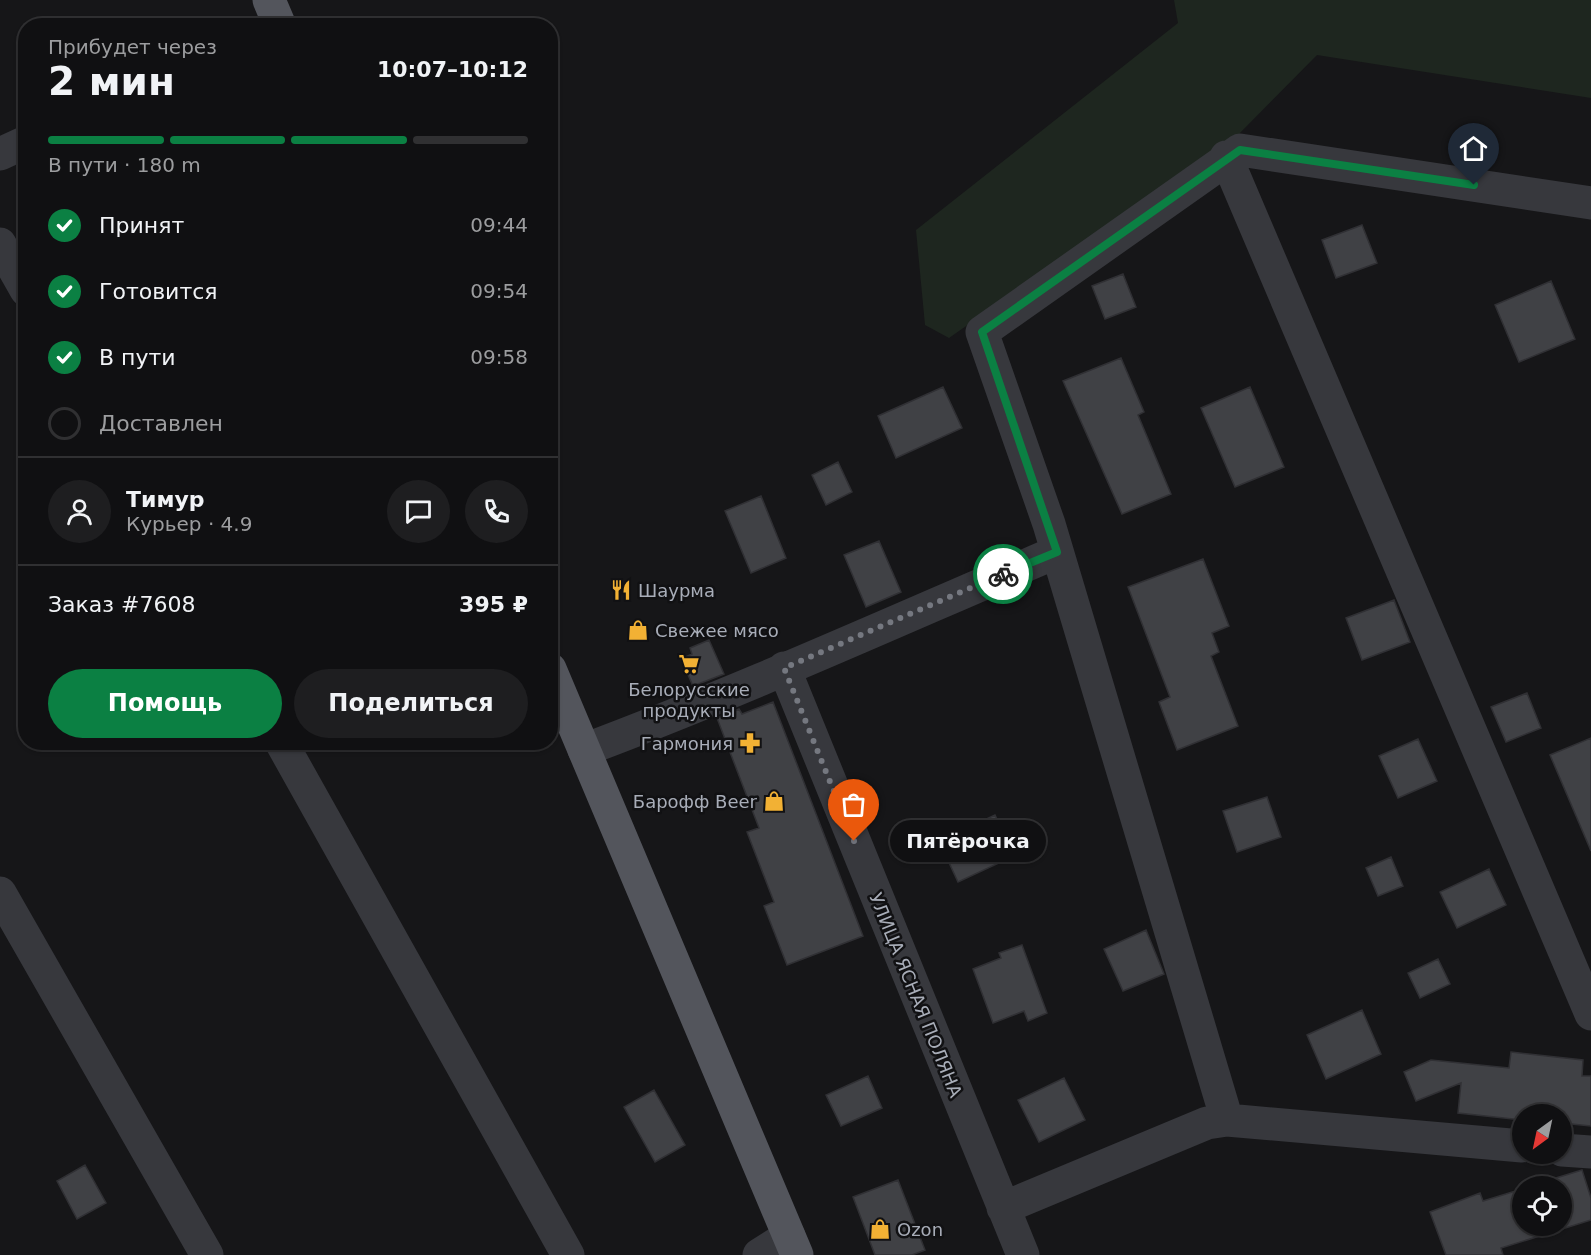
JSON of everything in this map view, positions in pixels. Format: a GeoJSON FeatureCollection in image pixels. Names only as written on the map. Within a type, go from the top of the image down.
{"type":"FeatureCollection","features":[{"type":"Feature","properties":{"kind":"main road"},"geometry":{"type":"LineString","coordinates":[[269,0],[277,18]]}},
{"type":"Feature","properties":{"kind":"main road"},"geometry":{"type":"LineString","coordinates":[[558,688],[793,1246]]}},
{"type":"Feature","properties":{"kind":"lane"},"geometry":{"type":"LineString","coordinates":[[0,153],[18,145]]}},
{"type":"Feature","properties":{"kind":"lane"},"geometry":{"type":"LineString","coordinates":[[1227,1120],[1057,552],[982,332],[1226,157],[1240,150],[1591,203]]}},
{"type":"Feature","properties":{"kind":"lane"},"geometry":{"type":"LineString","coordinates":[[1226,157],[1591,1014]]}},
{"type":"Feature","properties":{"kind":"lane"},"geometry":{"type":"LineString","coordinates":[[0,244],[18,276]]}},
{"type":"Feature","properties":{"kind":"lane"},"geometry":{"type":"LineString","coordinates":[[584,750],[700,707],[784,668],[1057,552]]}},
{"type":"Feature","properties":{"kind":"lane","name":"УЛИЦА ЯСНАЯ ПОЛЯНА"},"geometry":{"type":"LineString","coordinates":[[784,668],[1023,1255]]}},
{"type":"Feature","properties":{"kind":"lane"},"geometry":{"type":"LineString","coordinates":[[285,750],[568,1255]]}},
{"type":"Feature","properties":{"kind":"lane"},"geometry":{"type":"LineString","coordinates":[[0,893],[207,1255]]}},
{"type":"Feature","properties":{"kind":"lane"},"geometry":{"type":"LineString","coordinates":[[1003,1208],[1207,1123],[1227,1120],[1512,1145]]}},
{"type":"Feature","properties":{"kind":"lane"},"geometry":{"type":"LineString","coordinates":[[1572,1151],[1591,1152]]}},
{"type":"Feature","properties":{"kind":"lane"},"geometry":{"type":"LineString","coordinates":[[759,1255],[793,1246]]}},
{"type":"Feature","properties":{"kind":"shaded area"},"geometry":{"type":"Polygon","coordinates":[[[1174,0],[1591,0],[1591,98],[1317,55],[1237,136],[949,338],[925,325],[916,230],[1178,23],[1174,0]]]}},
{"type":"Feature","properties":{"kind":"building"},"geometry":{"type":"Polygon","coordinates":[[[1362,225],[1377,263],[1336,278],[1322,240],[1362,225]]]}},
{"type":"Feature","properties":{"kind":"building"},"geometry":{"type":"Polygon","coordinates":[[[1123,274],[1136,307],[1105,319],[1092,286],[1123,274]]]}},
{"type":"Feature","properties":{"kind":"building"},"geometry":{"type":"Polygon","coordinates":[[[1551,281],[1575,339],[1519,362],[1495,305],[1551,281]]]}},
{"type":"Feature","properties":{"kind":"building"},"geometry":{"type":"Polygon","coordinates":[[[1121,358],[1144,412],[1138,415],[1171,494],[1122,514],[1063,381],[1121,358]]]}},
{"type":"Feature","properties":{"kind":"building"},"geometry":{"type":"Polygon","coordinates":[[[943,387],[962,428],[896,458],[878,416],[943,387]]]}},
{"type":"Feature","properties":{"kind":"building"},"geometry":{"type":"Polygon","coordinates":[[[1250,387],[1284,467],[1235,487],[1201,408],[1250,387]]]}},
{"type":"Feature","properties":{"kind":"building"},"geometry":{"type":"Polygon","coordinates":[[[838,462],[852,492],[826,505],[812,475],[838,462]]]}},
{"type":"Feature","properties":{"kind":"building"},"geometry":{"type":"Polygon","coordinates":[[[761,496],[786,558],[751,573],[725,511],[761,496]]]}},
{"type":"Feature","properties":{"kind":"building"},"geometry":{"type":"Polygon","coordinates":[[[879,541],[901,592],[866,607],[844,555],[879,541]]]}},
{"type":"Feature","properties":{"kind":"building"},"geometry":{"type":"Polygon","coordinates":[[[1203,559],[1229,626],[1212,633],[1219,652],[1211,656],[1238,726],[1177,750],[1159,702],[1170,697],[1128,587],[1203,559]]]}},
{"type":"Feature","properties":{"kind":"building"},"geometry":{"type":"Polygon","coordinates":[[[1394,600],[1410,642],[1362,660],[1346,618],[1394,600]]]}},
{"type":"Feature","properties":{"kind":"building"},"geometry":{"type":"Polygon","coordinates":[[[709,640],[724,674],[693,686],[681,659],[692,654],[690,648],[709,640]]]}},
{"type":"Feature","properties":{"kind":"building"},"geometry":{"type":"Polygon","coordinates":[[[1527,693],[1541,728],[1506,742],[1491,707],[1527,693]]]}},
{"type":"Feature","properties":{"kind":"building"},"geometry":{"type":"Polygon","coordinates":[[[773,702],[863,936],[787,965],[764,906],[774,902],[747,832],[759,828],[717,718],[739,709],[742,714],[773,702]]]}},
{"type":"Feature","properties":{"kind":"building"},"geometry":{"type":"Polygon","coordinates":[[[1591,738],[1591,851],[1550,755],[1591,738]]]}},
{"type":"Feature","properties":{"kind":"building"},"geometry":{"type":"Polygon","coordinates":[[[1418,739],[1437,781],[1398,798],[1379,756],[1418,739]]]}},
{"type":"Feature","properties":{"kind":"building"},"geometry":{"type":"Polygon","coordinates":[[[1267,797],[1281,837],[1237,852],[1223,811],[1267,797]]]}},
{"type":"Feature","properties":{"kind":"building"},"geometry":{"type":"Polygon","coordinates":[[[995,815],[1014,856],[958,882],[939,841],[995,815]]]}},
{"type":"Feature","properties":{"kind":"building"},"geometry":{"type":"Polygon","coordinates":[[[1391,857],[1403,886],[1378,896],[1366,868],[1391,857]]]}},
{"type":"Feature","properties":{"kind":"building"},"geometry":{"type":"Polygon","coordinates":[[[1489,869],[1506,905],[1457,928],[1440,892],[1489,869]]]}},
{"type":"Feature","properties":{"kind":"building"},"geometry":{"type":"Polygon","coordinates":[[[1146,930],[1164,974],[1123,991],[1104,949],[1146,930]]]}},
{"type":"Feature","properties":{"kind":"building"},"geometry":{"type":"Polygon","coordinates":[[[1022,945],[1047,1013],[1028,1021],[1024,1011],[993,1023],[973,969],[1001,958],[999,953],[1022,945]]]}},
{"type":"Feature","properties":{"kind":"building"},"geometry":{"type":"Polygon","coordinates":[[[1438,959],[1450,984],[1420,998],[1408,973],[1438,959]]]}},
{"type":"Feature","properties":{"kind":"building"},"geometry":{"type":"Polygon","coordinates":[[[1362,1010],[1381,1054],[1326,1079],[1307,1035],[1362,1010]]]}},
{"type":"Feature","properties":{"kind":"building"},"geometry":{"type":"Polygon","coordinates":[[[1511,1052],[1583,1060],[1582,1076],[1591,1076],[1591,1126],[1572,1124],[1572,1104],[1512,1104],[1512,1119],[1458,1113],[1461,1083],[1416,1101],[1404,1072],[1431,1060],[1509,1068],[1511,1052]]]}},
{"type":"Feature","properties":{"kind":"building"},"geometry":{"type":"Polygon","coordinates":[[[868,1076],[882,1108],[841,1126],[826,1095],[868,1076]]]}},
{"type":"Feature","properties":{"kind":"building"},"geometry":{"type":"Polygon","coordinates":[[[1064,1078],[1085,1120],[1039,1142],[1018,1100],[1064,1078]]]}},
{"type":"Feature","properties":{"kind":"building"},"geometry":{"type":"Polygon","coordinates":[[[654,1090],[685,1145],[655,1162],[624,1107],[654,1090]]]}},
{"type":"Feature","properties":{"kind":"building"},"geometry":{"type":"Polygon","coordinates":[[[85,1165],[106,1203],[77,1219],[57,1181],[85,1165]]]}},
{"type":"Feature","properties":{"kind":"building"},"geometry":{"type":"Polygon","coordinates":[[[1582,1170],[1591,1198],[1591,1220],[1572,1226],[1572,1176],[1562,1176],[1582,1170]]]}},
{"type":"Feature","properties":{"kind":"building"},"geometry":{"type":"Polygon","coordinates":[[[898,1180],[925,1250],[912,1255],[875,1255],[853,1197],[898,1180]]]}},
{"type":"Feature","properties":{"kind":"building"},"geometry":{"type":"Polygon","coordinates":[[[1512,1192],[1512,1236],[1540,1236],[1501,1248],[1503,1255],[1446,1255],[1430,1212],[1480,1193],[1483,1201],[1512,1192]]]}},
{"type":"Feature","properties":{"kind":"way so far"},"geometry":{"type":"LineString","coordinates":[[854,841],[784,668],[1003,574]]}},
{"type":"Feature","properties":{"kind":"place","name":"Шаурма"},"geometry":{"type":"Point","coordinates":[621,590]}},
{"type":"Feature","properties":{"kind":"place","name":"Свежее мясо"},"geometry":{"type":"Point","coordinates":[638,630]}},
{"type":"Feature","properties":{"kind":"place","name":"Белорусские продукты"},"geometry":{"type":"Point","coordinates":[689,664]}},
{"type":"Feature","properties":{"kind":"place","name":"Гармония"},"geometry":{"type":"Point","coordinates":[750,743]}},
{"type":"Feature","properties":{"kind":"place","name":"Барофф Beer"},"geometry":{"type":"Point","coordinates":[774,801]}},
{"type":"Feature","properties":{"kind":"place","name":"Пятёрочка"},"geometry":{"type":"Point","coordinates":[854,841]}},
{"type":"Feature","properties":{"kind":"place","name":"Ozon"},"geometry":{"type":"Point","coordinates":[880,1229]}},
{"type":"Feature","properties":{"kind":"route"},"geometry":{"type":"LineString","coordinates":[[1003,574],[1057,552],[982,332],[1226,157],[1240,150],[1474,185]]}}]}
